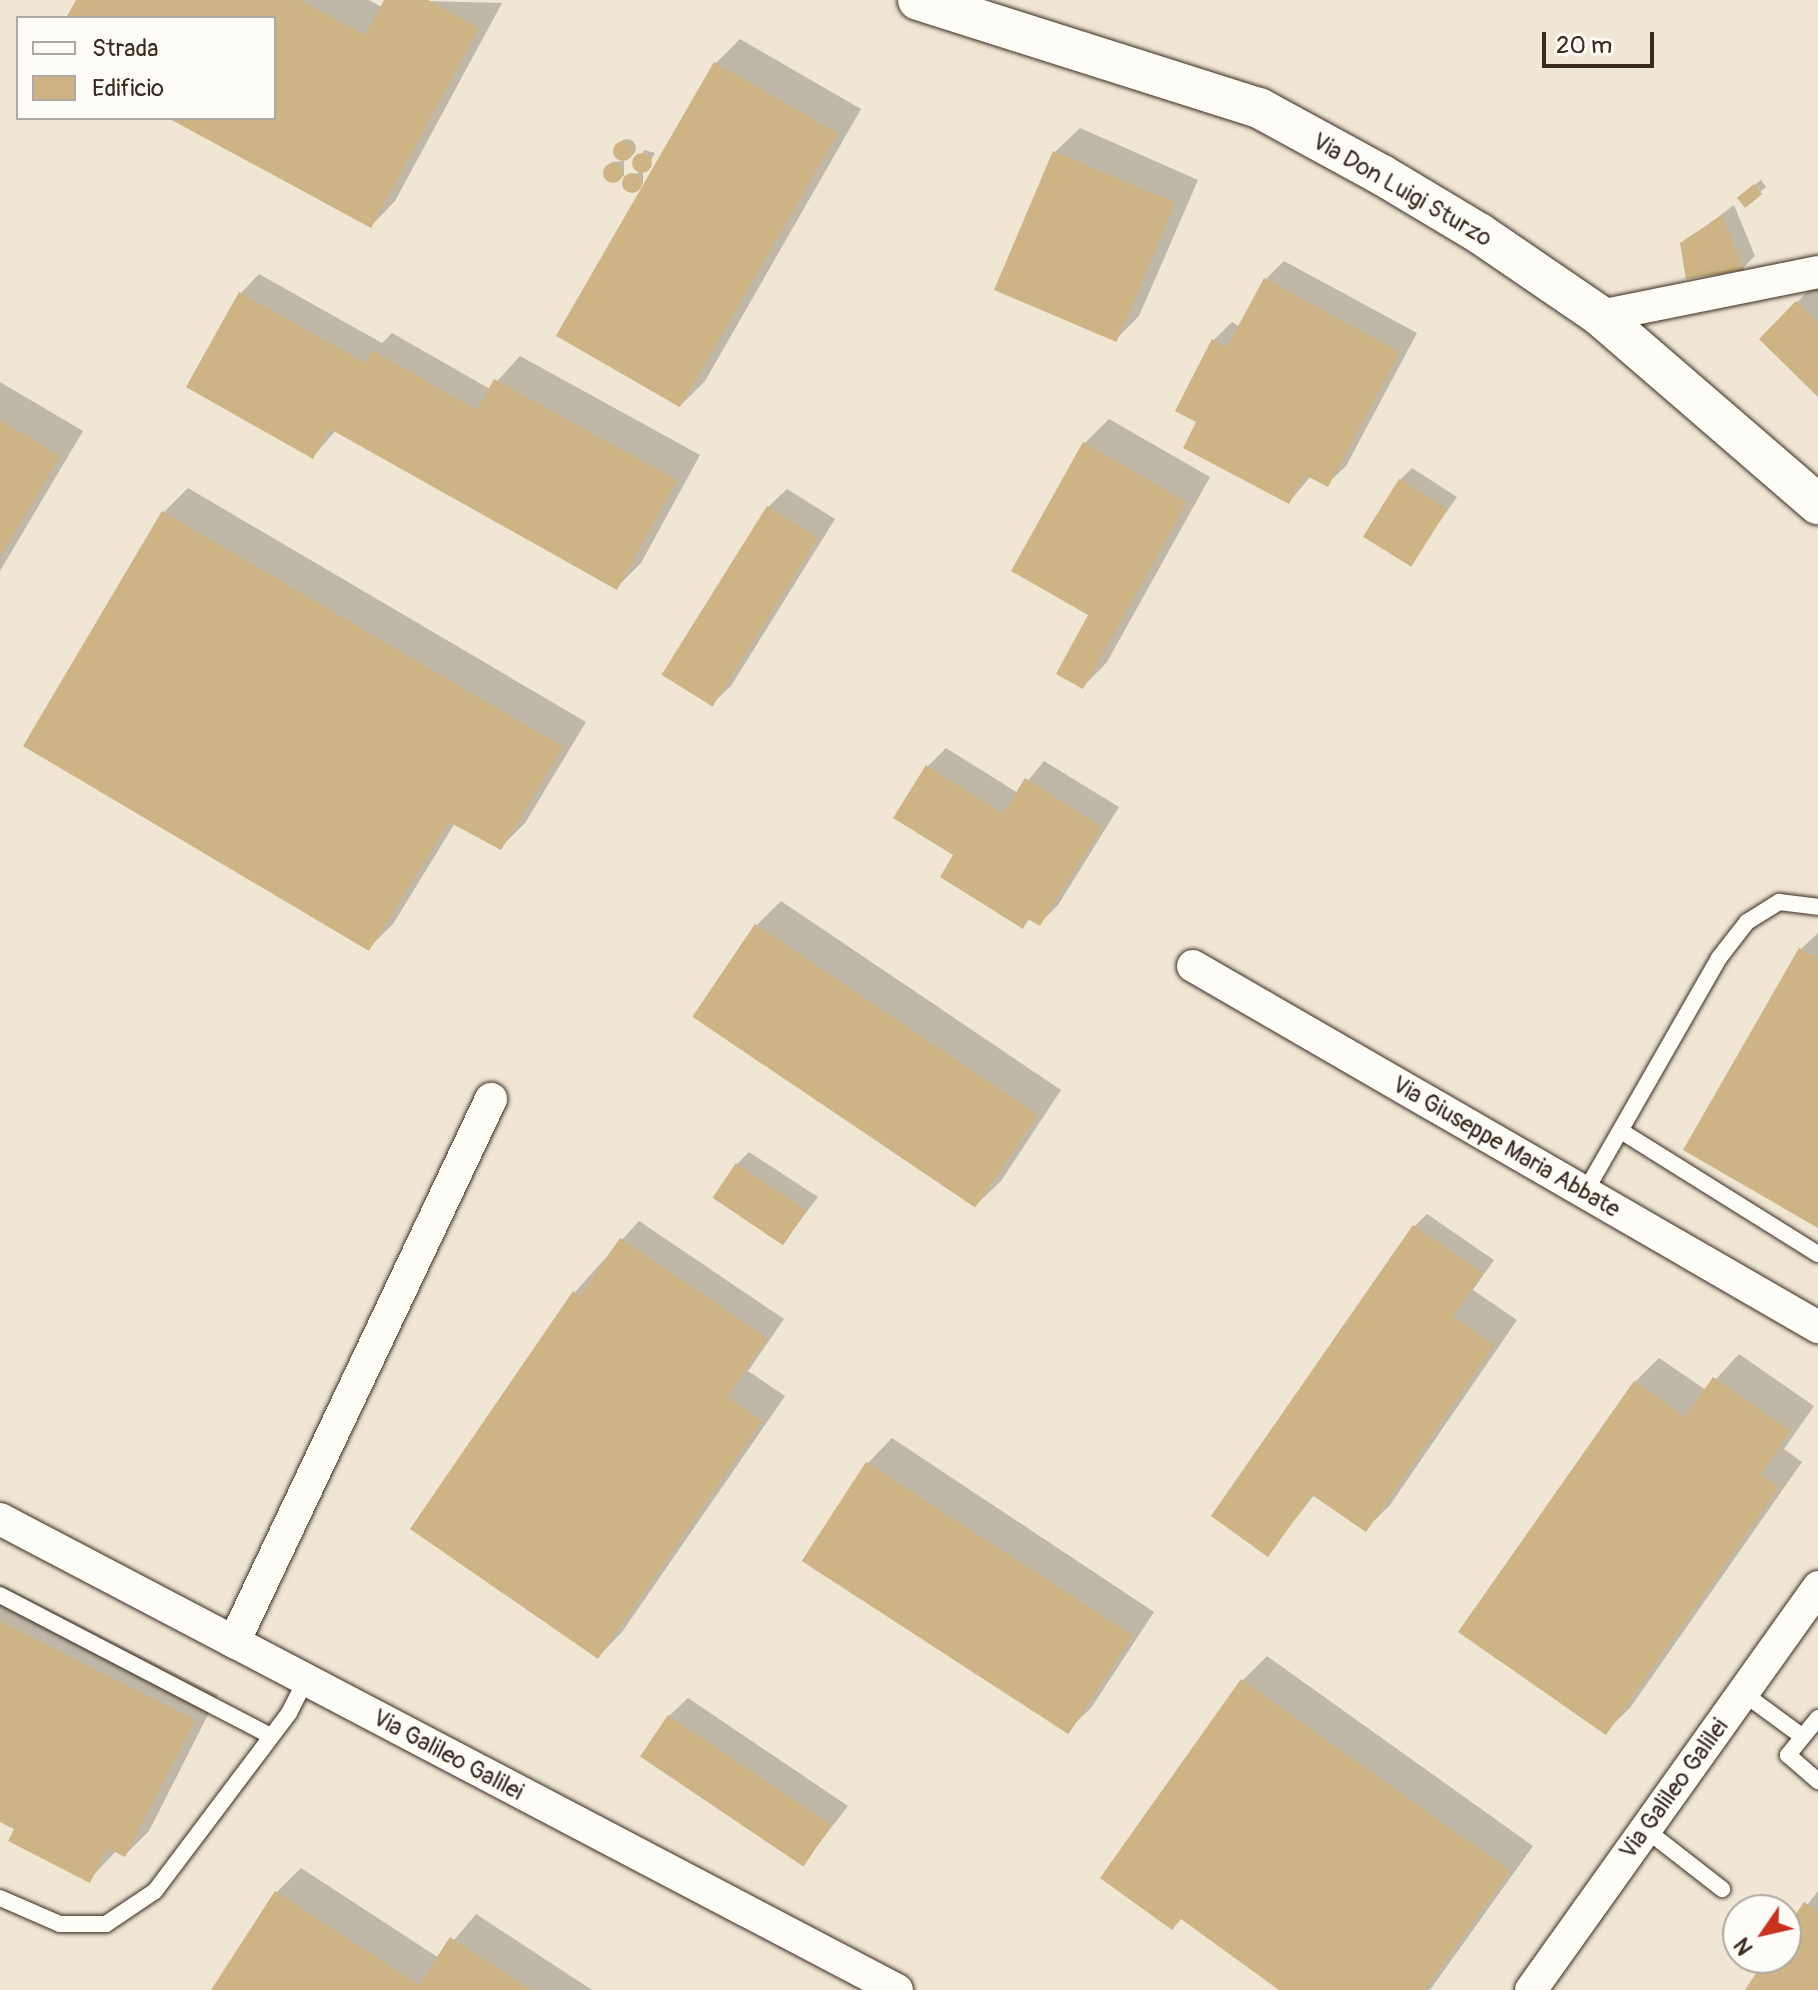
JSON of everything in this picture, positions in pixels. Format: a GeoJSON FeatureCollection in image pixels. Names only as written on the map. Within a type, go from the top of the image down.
{"type":"FeatureCollection","features":[{"type":"Feature","properties":{"kind":"street","name":"Via Don Luigi Sturzo"},"geometry":{"type":"LineString","coordinates":[[918,0],[1259,108],[1479,233],[1600,316],[1818,504]]}},
{"type":"Feature","properties":{"kind":"street"},"geometry":{"type":"LineString","coordinates":[[1600,316],[1818,272]]}},
{"type":"Feature","properties":{"kind":"street","name":"Via Giuseppe Maria Abbate"},"geometry":{"type":"LineString","coordinates":[[1193,966],[1818,1327]]}},
{"type":"Feature","properties":{"kind":"street"},"geometry":{"type":"LineString","coordinates":[[234,1642],[491,1099]]}},
{"type":"Feature","properties":{"kind":"street","name":"Via Galileo Galilei"},"geometry":{"type":"LineString","coordinates":[[0,1519],[897,1990]]}},
{"type":"Feature","properties":{"kind":"street","name":"Via Galileo Galilei"},"geometry":{"type":"LineString","coordinates":[[1531,1990],[1818,1587]]}},
{"type":"Feature","properties":{"kind":"lane"},"geometry":{"type":"LineString","coordinates":[[1585,1192],[1719,958],[1747,922],[1779,902],[1818,907]]}},
{"type":"Feature","properties":{"kind":"lane"},"geometry":{"type":"LineString","coordinates":[[1621,1131],[1818,1254]]}},
{"type":"Feature","properties":{"kind":"lane"},"geometry":{"type":"LineString","coordinates":[[0,1595],[271,1736]]}},
{"type":"Feature","properties":{"kind":"lane"},"geometry":{"type":"LineString","coordinates":[[0,1898],[60,1924],[106,1924],[155,1891],[271,1736],[306,1680]]}},
{"type":"Feature","properties":{"kind":"lane"},"geometry":{"type":"LineString","coordinates":[[1743,1693],[1803,1737]]}},
{"type":"Feature","properties":{"kind":"lane"},"geometry":{"type":"LineString","coordinates":[[1818,1718],[1788,1755],[1818,1781]]}},
{"type":"Feature","properties":{"kind":"lane"},"geometry":{"type":"LineString","coordinates":[[1645,1829],[1722,1889]]}},
{"type":"Feature","properties":{"kind":"building"},"geometry":{"type":"Polygon","coordinates":[[[76,0],[300,0],[365,35],[384,0],[428,0],[479,28],[371,228],[172,120],[276,120],[276,16],[67,16],[76,0]]]}},
{"type":"Feature","properties":{"kind":"building"},"geometry":{"type":"Polygon","coordinates":[[[714,62],[838,134],[680,407],[556,336],[714,62]]]}},
{"type":"Feature","properties":{"kind":"building"},"geometry":{"type":"Polygon","coordinates":[[[623,141],[630,144],[633,151],[630,158],[623,161],[616,158],[613,151],[616,144],[623,141]]]}},
{"type":"Feature","properties":{"kind":"building"},"geometry":{"type":"Polygon","coordinates":[[[1053,151],[1175,203],[1116,342],[994,290],[1053,151]]]}},
{"type":"Feature","properties":{"kind":"building"},"geometry":{"type":"Polygon","coordinates":[[[642,153],[649,156],[652,163],[649,170],[642,173],[635,170],[632,163],[635,156],[642,153]]]}},
{"type":"Feature","properties":{"kind":"building"},"geometry":{"type":"Polygon","coordinates":[[[613,163],[620,166],[623,173],[620,180],[613,183],[606,180],[603,173],[606,166],[613,163]]]}},
{"type":"Feature","properties":{"kind":"building"},"geometry":{"type":"Polygon","coordinates":[[[632,173],[639,176],[642,183],[639,190],[632,193],[625,190],[622,183],[625,176],[632,173]]]}},
{"type":"Feature","properties":{"kind":"building"},"geometry":{"type":"Polygon","coordinates":[[[1754,184],[1762,194],[1745,208],[1737,198],[1754,184]]]}},
{"type":"Feature","properties":{"kind":"building"},"geometry":{"type":"Polygon","coordinates":[[[1722,215],[1744,270],[1686,279],[1680,243],[1722,215]]]}},
{"type":"Feature","properties":{"kind":"building"},"geometry":{"type":"Polygon","coordinates":[[[1264,278],[1400,352],[1328,487],[1305,475],[1289,504],[1183,448],[1196,422],[1175,411],[1212,339],[1227,347],[1264,278]]]}},
{"type":"Feature","properties":{"kind":"building"},"geometry":{"type":"Polygon","coordinates":[[[239,292],[366,363],[372,350],[477,410],[494,379],[677,480],[617,590],[330,429],[313,459],[186,387],[239,292]]]}},
{"type":"Feature","properties":{"kind":"building"},"geometry":{"type":"Polygon","coordinates":[[[1796,301],[1818,323],[1818,397],[1759,339],[1796,301]]]}},
{"type":"Feature","properties":{"kind":"building"},"geometry":{"type":"Polygon","coordinates":[[[0,420],[60,456],[0,557],[0,420]]]}},
{"type":"Feature","properties":{"kind":"building"},"geometry":{"type":"Polygon","coordinates":[[[1083,442],[1187,502],[1083,689],[1056,674],[1088,615],[1011,571],[1083,442]]]}},
{"type":"Feature","properties":{"kind":"building"},"geometry":{"type":"Polygon","coordinates":[[[1399,479],[1447,509],[1411,567],[1363,537],[1399,479]]]}},
{"type":"Feature","properties":{"kind":"building"},"geometry":{"type":"Polygon","coordinates":[[[767,506],[818,538],[712,707],[662,675],[767,506]]]}},
{"type":"Feature","properties":{"kind":"building"},"geometry":{"type":"Polygon","coordinates":[[[162,511],[563,747],[501,850],[449,822],[369,951],[23,746],[162,511]]]}},
{"type":"Feature","properties":{"kind":"building"},"geometry":{"type":"Polygon","coordinates":[[[926,765],[1003,814],[1025,778],[1102,827],[1040,926],[1028,919],[1023,929],[940,877],[953,855],[893,818],[926,765]]]}},
{"type":"Feature","properties":{"kind":"building"},"geometry":{"type":"Polygon","coordinates":[[[755,924],[1038,1115],[975,1208],[692,1017],[755,924]]]}},
{"type":"Feature","properties":{"kind":"building"},"geometry":{"type":"Polygon","coordinates":[[[1799,948],[1818,959],[1818,1228],[1683,1150],[1799,948]]]}},
{"type":"Feature","properties":{"kind":"building"},"geometry":{"type":"Polygon","coordinates":[[[736,1163],[806,1211],[783,1245],[713,1198],[736,1163]]]}},
{"type":"Feature","properties":{"kind":"building"},"geometry":{"type":"Polygon","coordinates":[[[1413,1225],[1483,1273],[1453,1316],[1494,1345],[1366,1532],[1312,1495],[1268,1557],[1211,1516],[1413,1225]]]}},
{"type":"Feature","properties":{"kind":"building"},"geometry":{"type":"Polygon","coordinates":[[[620,1238],[767,1338],[727,1397],[762,1421],[598,1659],[410,1529],[573,1291],[580,1296],[620,1238]]]}},
{"type":"Feature","properties":{"kind":"building"},"geometry":{"type":"Polygon","coordinates":[[[1713,1377],[1791,1431],[1761,1474],[1779,1487],[1606,1735],[1458,1632],[1634,1381],[1685,1417],[1713,1377]]]}},
{"type":"Feature","properties":{"kind":"building"},"geometry":{"type":"Polygon","coordinates":[[[866,1462],[1133,1635],[1068,1734],[802,1561],[866,1462]]]}},
{"type":"Feature","properties":{"kind":"building"},"geometry":{"type":"Polygon","coordinates":[[[0,1621],[195,1720],[125,1857],[107,1848],[90,1883],[8,1841],[14,1829],[0,1822],[0,1621]]]}},
{"type":"Feature","properties":{"kind":"building"},"geometry":{"type":"Polygon","coordinates":[[[1241,1679],[1510,1871],[1425,1990],[1279,1990],[1181,1919],[1172,1930],[1100,1878],[1241,1679]]]}},
{"type":"Feature","properties":{"kind":"building"},"geometry":{"type":"Polygon","coordinates":[[[668,1715],[831,1825],[803,1867],[640,1756],[668,1715]]]}},
{"type":"Feature","properties":{"kind":"building"},"geometry":{"type":"Polygon","coordinates":[[[275,1891],[419,1985],[450,1937],[531,1990],[211,1990],[275,1891]]]}},
{"type":"Feature","properties":{"kind":"building"},"geometry":{"type":"Polygon","coordinates":[[[1804,1902],[1818,1912],[1818,1990],[1745,1990],[1756,1974],[1802,1974],[1804,1902]]]}}]}
